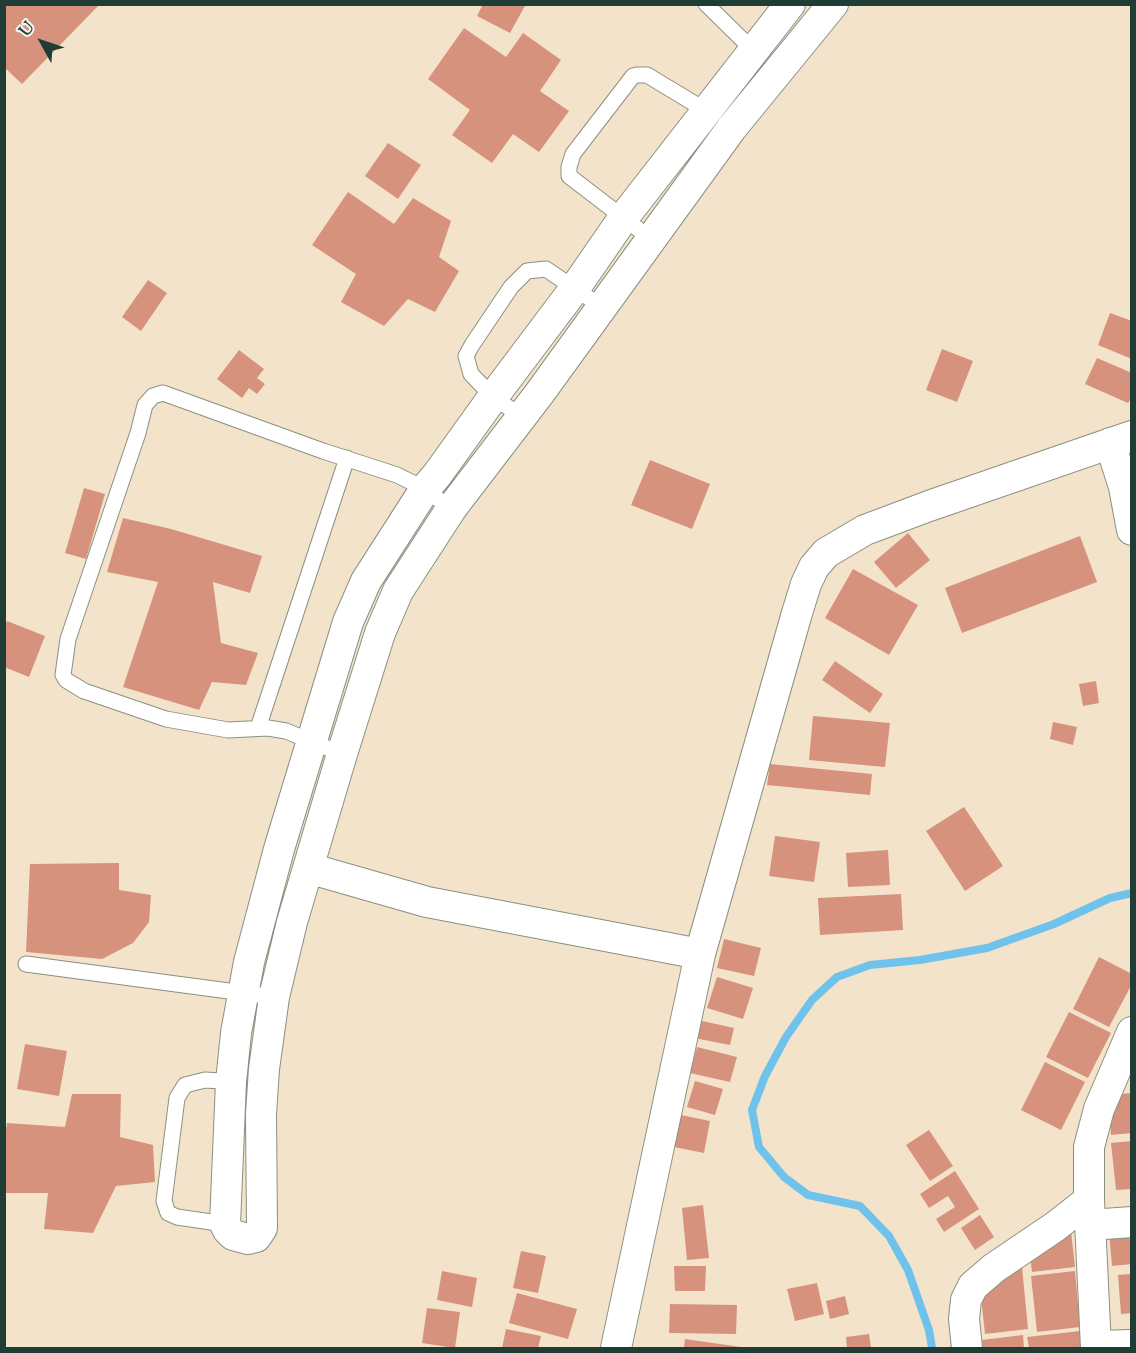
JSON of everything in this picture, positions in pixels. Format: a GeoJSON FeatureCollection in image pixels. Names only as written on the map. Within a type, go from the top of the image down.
{"type":"FeatureCollection","features":[{"type":"Feature","properties":{"kind":"street"},"geometry":{"type":"LineString","coordinates":[[790,4],[624,217],[575,288],[437,476],[425,489],[361,591],[348,622],[311,741],[249,962],[236,1033],[231,1082],[225,1224],[233,1235],[248,1239],[256,1237],[262,1228],[261,1114],[274,997],[292,922],[342,754],[380,633],[398,591],[451,510],[731,129],[833,4]]}},
{"type":"Feature","properties":{"kind":"street"},"geometry":{"type":"LineString","coordinates":[[616,1348],[700,954],[797,613],[814,567],[826,553],[865,530],[1121,440],[1124,488],[1131,530]]}},
{"type":"Feature","properties":{"kind":"street"},"geometry":{"type":"LineString","coordinates":[[308,868],[427,902],[700,954]]}},
{"type":"Feature","properties":{"kind":"street"},"geometry":{"type":"LineString","coordinates":[[262,913],[292,922]]}},
{"type":"Feature","properties":{"kind":"street"},"geometry":{"type":"LineString","coordinates":[[1131,1032],[1124,1070],[1099,1109],[1089,1147],[1096,1347],[1131,1345]]}},
{"type":"Feature","properties":{"kind":"street"},"geometry":{"type":"LineString","coordinates":[[967,1348],[964,1319],[966,1300],[973,1286],[994,1268],[1056,1226],[1090,1213],[1131,1222]]}},
{"type":"Feature","properties":{"kind":"lane"},"geometry":{"type":"LineString","coordinates":[[706,4],[777,73]]}},
{"type":"Feature","properties":{"kind":"lane"},"geometry":{"type":"LineString","coordinates":[[651,239],[569,176],[573,154],[633,76],[637,75],[647,75],[707,110],[731,129]]}},
{"type":"Feature","properties":{"kind":"lane"},"geometry":{"type":"LineString","coordinates":[[521,416],[493,397],[471,374],[466,356],[511,287],[527,271],[546,268],[602,307]]}},
{"type":"Feature","properties":{"kind":"lane"},"geometry":{"type":"LineString","coordinates":[[342,754],[286,731],[258,728],[228,730],[166,719],[74,686],[63,675],[68,639],[146,405],[153,396],[163,393],[397,475],[425,489],[451,510]]}},
{"type":"Feature","properties":{"kind":"lane"},"geometry":{"type":"LineString","coordinates":[[258,728],[347,458]]}},
{"type":"Feature","properties":{"kind":"lane"},"geometry":{"type":"LineString","coordinates":[[26,964],[274,997]]}},
{"type":"Feature","properties":{"kind":"lane"},"geometry":{"type":"LineString","coordinates":[[225,1224],[177,1217],[168,1213],[164,1201],[177,1098],[185,1085],[205,1080],[264,1083]]}},
{"type":"Feature","properties":{"kind":"building"},"geometry":{"type":"Polygon","coordinates":[[[4,4],[100,4],[22,84],[4,67],[4,4]]]}},
{"type":"Feature","properties":{"kind":"building"},"geometry":{"type":"Polygon","coordinates":[[[483,4],[526,4],[510,33],[477,16],[483,4]]]}},
{"type":"Feature","properties":{"kind":"building"},"geometry":{"type":"Polygon","coordinates":[[[464,28],[506,57],[523,33],[561,60],[540,91],[569,111],[539,152],[513,134],[492,163],[452,135],[470,110],[428,79],[464,28]]]}},
{"type":"Feature","properties":{"kind":"building"},"geometry":{"type":"Polygon","coordinates":[[[388,143],[421,165],[398,199],[365,176],[388,143]]]}},
{"type":"Feature","properties":{"kind":"building"},"geometry":{"type":"Polygon","coordinates":[[[348,192],[394,224],[413,198],[451,221],[439,257],[459,271],[435,312],[408,299],[384,326],[341,302],[356,274],[312,245],[348,192]]]}},
{"type":"Feature","properties":{"kind":"building"},"geometry":{"type":"Polygon","coordinates":[[[148,280],[167,293],[141,331],[122,317],[148,280]]]}},
{"type":"Feature","properties":{"kind":"building"},"geometry":{"type":"Polygon","coordinates":[[[1110,313],[1132,321],[1132,359],[1098,345],[1110,313]]]}},
{"type":"Feature","properties":{"kind":"building"},"geometry":{"type":"Polygon","coordinates":[[[942,349],[973,361],[957,402],[926,390],[942,349]]]}},
{"type":"Feature","properties":{"kind":"building"},"geometry":{"type":"Polygon","coordinates":[[[239,350],[264,369],[257,378],[265,384],[257,394],[249,388],[242,398],[217,379],[239,350]]]}},
{"type":"Feature","properties":{"kind":"building"},"geometry":{"type":"Polygon","coordinates":[[[1097,358],[1132,373],[1132,397],[1128,403],[1085,384],[1097,358]]]}},
{"type":"Feature","properties":{"kind":"building"},"geometry":{"type":"Polygon","coordinates":[[[650,460],[710,484],[692,529],[631,505],[650,460]]]}},
{"type":"Feature","properties":{"kind":"building"},"geometry":{"type":"Polygon","coordinates":[[[84,488],[105,494],[86,559],[65,553],[84,488]]]}},
{"type":"Feature","properties":{"kind":"building"},"geometry":{"type":"Polygon","coordinates":[[[123,518],[171,529],[262,556],[250,593],[213,582],[221,643],[258,653],[246,685],[212,682],[199,710],[123,687],[158,582],[107,572],[123,518]]]}},
{"type":"Feature","properties":{"kind":"building"},"geometry":{"type":"Polygon","coordinates":[[[908,533],[930,560],[896,588],[874,562],[908,533]]]}},
{"type":"Feature","properties":{"kind":"building"},"geometry":{"type":"Polygon","coordinates":[[[1080,536],[1097,582],[962,633],[945,588],[1080,536]]]}},
{"type":"Feature","properties":{"kind":"building"},"geometry":{"type":"Polygon","coordinates":[[[853,569],[918,605],[889,655],[825,618],[853,569]]]}},
{"type":"Feature","properties":{"kind":"building"},"geometry":{"type":"Polygon","coordinates":[[[7,621],[45,636],[29,677],[4,667],[4,627],[7,621]]]}},
{"type":"Feature","properties":{"kind":"building"},"geometry":{"type":"Polygon","coordinates":[[[835,661],[883,694],[870,713],[822,680],[835,661]]]}},
{"type":"Feature","properties":{"kind":"building"},"geometry":{"type":"Polygon","coordinates":[[[1096,681],[1099,703],[1083,706],[1079,684],[1096,681]]]}},
{"type":"Feature","properties":{"kind":"building"},"geometry":{"type":"Polygon","coordinates":[[[813,716],[890,723],[885,767],[809,760],[813,716]]]}},
{"type":"Feature","properties":{"kind":"building"},"geometry":{"type":"Polygon","coordinates":[[[1053,722],[1077,727],[1073,745],[1050,739],[1053,722]]]}},
{"type":"Feature","properties":{"kind":"building"},"geometry":{"type":"Polygon","coordinates":[[[770,764],[872,774],[870,795],[767,785],[770,764]]]}},
{"type":"Feature","properties":{"kind":"building"},"geometry":{"type":"Polygon","coordinates":[[[964,807],[1003,866],[965,891],[926,831],[964,807]]]}},
{"type":"Feature","properties":{"kind":"building"},"geometry":{"type":"Polygon","coordinates":[[[775,836],[820,842],[814,882],[769,876],[775,836]]]}},
{"type":"Feature","properties":{"kind":"building"},"geometry":{"type":"Polygon","coordinates":[[[888,850],[890,885],[848,887],[846,853],[888,850]]]}},
{"type":"Feature","properties":{"kind":"building"},"geometry":{"type":"Polygon","coordinates":[[[119,863],[119,890],[151,895],[149,922],[133,943],[102,959],[26,952],[30,864],[119,863]]]}},
{"type":"Feature","properties":{"kind":"building"},"geometry":{"type":"Polygon","coordinates":[[[901,894],[903,930],[820,935],[818,898],[901,894]]]}},
{"type":"Feature","properties":{"kind":"building"},"geometry":{"type":"Polygon","coordinates":[[[724,939],[761,948],[754,976],[717,968],[724,939]]]}},
{"type":"Feature","properties":{"kind":"building"},"geometry":{"type":"Polygon","coordinates":[[[1099,957],[1132,974],[1132,984],[1109,1027],[1073,1009],[1099,957]]]}},
{"type":"Feature","properties":{"kind":"building"},"geometry":{"type":"Polygon","coordinates":[[[717,977],[753,988],[743,1019],[707,1008],[717,977]]]}},
{"type":"Feature","properties":{"kind":"building"},"geometry":{"type":"Polygon","coordinates":[[[1069,1012],[1111,1033],[1088,1078],[1046,1057],[1069,1012]]]}},
{"type":"Feature","properties":{"kind":"building"},"geometry":{"type":"Polygon","coordinates":[[[698,1020],[734,1028],[730,1045],[694,1038],[698,1020]]]}},
{"type":"Feature","properties":{"kind":"building"},"geometry":{"type":"Polygon","coordinates":[[[25,1044],[67,1051],[59,1096],[17,1089],[25,1044]]]}},
{"type":"Feature","properties":{"kind":"building"},"geometry":{"type":"Polygon","coordinates":[[[697,1047],[737,1057],[730,1082],[690,1073],[697,1047]]]}},
{"type":"Feature","properties":{"kind":"building"},"geometry":{"type":"Polygon","coordinates":[[[1045,1062],[1085,1082],[1061,1130],[1021,1110],[1045,1062]]]}},
{"type":"Feature","properties":{"kind":"building"},"geometry":{"type":"Polygon","coordinates":[[[695,1081],[723,1089],[715,1115],[687,1107],[695,1081]]]}},
{"type":"Feature","properties":{"kind":"building"},"geometry":{"type":"Polygon","coordinates":[[[1132,1093],[1132,1133],[1111,1135],[1108,1095],[1132,1093]]]}},
{"type":"Feature","properties":{"kind":"building"},"geometry":{"type":"Polygon","coordinates":[[[72,1094],[121,1094],[120,1137],[153,1145],[155,1182],[116,1186],[93,1233],[44,1229],[48,1193],[4,1193],[4,1143],[7,1123],[65,1127],[72,1094]]]}},
{"type":"Feature","properties":{"kind":"building"},"geometry":{"type":"Polygon","coordinates":[[[681,1115],[710,1121],[704,1153],[674,1147],[681,1115]]]}},
{"type":"Feature","properties":{"kind":"building"},"geometry":{"type":"Polygon","coordinates":[[[929,1130],[953,1166],[930,1181],[906,1145],[929,1130]]]}},
{"type":"Feature","properties":{"kind":"building"},"geometry":{"type":"Polygon","coordinates":[[[1132,1141],[1132,1189],[1116,1190],[1111,1143],[1132,1141]]]}},
{"type":"Feature","properties":{"kind":"building"},"geometry":{"type":"Polygon","coordinates":[[[955,1171],[979,1209],[944,1232],[936,1219],[955,1207],[948,1196],[929,1208],[920,1194],[955,1171]]]}},
{"type":"Feature","properties":{"kind":"building"},"geometry":{"type":"Polygon","coordinates":[[[703,1205],[709,1258],[687,1260],[682,1208],[703,1205]]]}},
{"type":"Feature","properties":{"kind":"building"},"geometry":{"type":"Polygon","coordinates":[[[980,1215],[994,1237],[975,1250],[961,1228],[980,1215]]]}},
{"type":"Feature","properties":{"kind":"building"},"geometry":{"type":"Polygon","coordinates":[[[1071,1231],[1075,1267],[1032,1272],[1029,1247],[1071,1231]]]}},
{"type":"Feature","properties":{"kind":"building"},"geometry":{"type":"Polygon","coordinates":[[[1132,1231],[1132,1264],[1112,1266],[1109,1233],[1132,1231]]]}},
{"type":"Feature","properties":{"kind":"building"},"geometry":{"type":"Polygon","coordinates":[[[521,1251],[546,1256],[538,1293],[513,1288],[521,1251]]]}},
{"type":"Feature","properties":{"kind":"building"},"geometry":{"type":"Polygon","coordinates":[[[674,1266],[706,1266],[705,1291],[675,1291],[674,1266]]]}},
{"type":"Feature","properties":{"kind":"building"},"geometry":{"type":"Polygon","coordinates":[[[1022,1267],[1028,1329],[985,1334],[980,1288],[997,1285],[996,1270],[1022,1267]]]}},
{"type":"Feature","properties":{"kind":"building"},"geometry":{"type":"Polygon","coordinates":[[[442,1271],[477,1278],[472,1307],[437,1300],[442,1271]]]}},
{"type":"Feature","properties":{"kind":"building"},"geometry":{"type":"Polygon","coordinates":[[[1075,1271],[1080,1327],[1037,1332],[1031,1276],[1075,1271]]]}},
{"type":"Feature","properties":{"kind":"building"},"geometry":{"type":"Polygon","coordinates":[[[1132,1274],[1132,1313],[1121,1314],[1118,1275],[1132,1274]]]}},
{"type":"Feature","properties":{"kind":"building"},"geometry":{"type":"Polygon","coordinates":[[[817,1283],[824,1314],[795,1321],[787,1289],[817,1283]]]}},
{"type":"Feature","properties":{"kind":"building"},"geometry":{"type":"Polygon","coordinates":[[[517,1293],[577,1309],[568,1339],[509,1323],[517,1293]]]}},
{"type":"Feature","properties":{"kind":"building"},"geometry":{"type":"Polygon","coordinates":[[[845,1296],[849,1314],[830,1319],[826,1301],[845,1296]]]}},
{"type":"Feature","properties":{"kind":"building"},"geometry":{"type":"Polygon","coordinates":[[[670,1304],[737,1305],[736,1334],[669,1333],[670,1304]]]}},
{"type":"Feature","properties":{"kind":"building"},"geometry":{"type":"Polygon","coordinates":[[[427,1308],[460,1312],[455,1348],[422,1343],[427,1308]]]}},
{"type":"Feature","properties":{"kind":"building"},"geometry":{"type":"Polygon","coordinates":[[[506,1329],[541,1336],[538,1348],[502,1348],[506,1329]]]}},
{"type":"Feature","properties":{"kind":"building"},"geometry":{"type":"Polygon","coordinates":[[[1080,1331],[1082,1348],[1029,1348],[1027,1337],[1080,1331]]]}},
{"type":"Feature","properties":{"kind":"building"},"geometry":{"type":"Polygon","coordinates":[[[869,1334],[871,1348],[847,1348],[846,1337],[869,1334]]]}},
{"type":"Feature","properties":{"kind":"building"},"geometry":{"type":"Polygon","coordinates":[[[1023,1335],[1024,1348],[983,1348],[982,1340],[1023,1335]]]}},
{"type":"Feature","properties":{"kind":"building"},"geometry":{"type":"Polygon","coordinates":[[[685,1339],[741,1347],[741,1348],[684,1348],[685,1339]]]}},
{"type":"Feature","properties":{"kind":"waterway"},"geometry":{"type":"LineString","coordinates":[[932,1348],[929,1330],[908,1270],[889,1236],[860,1206],[808,1195],[784,1177],[759,1147],[752,1110],[765,1076],[786,1037],[812,1000],[837,977],[870,965],[920,960],[987,948],[1054,924],[1110,898],[1132,893]]}}]}
